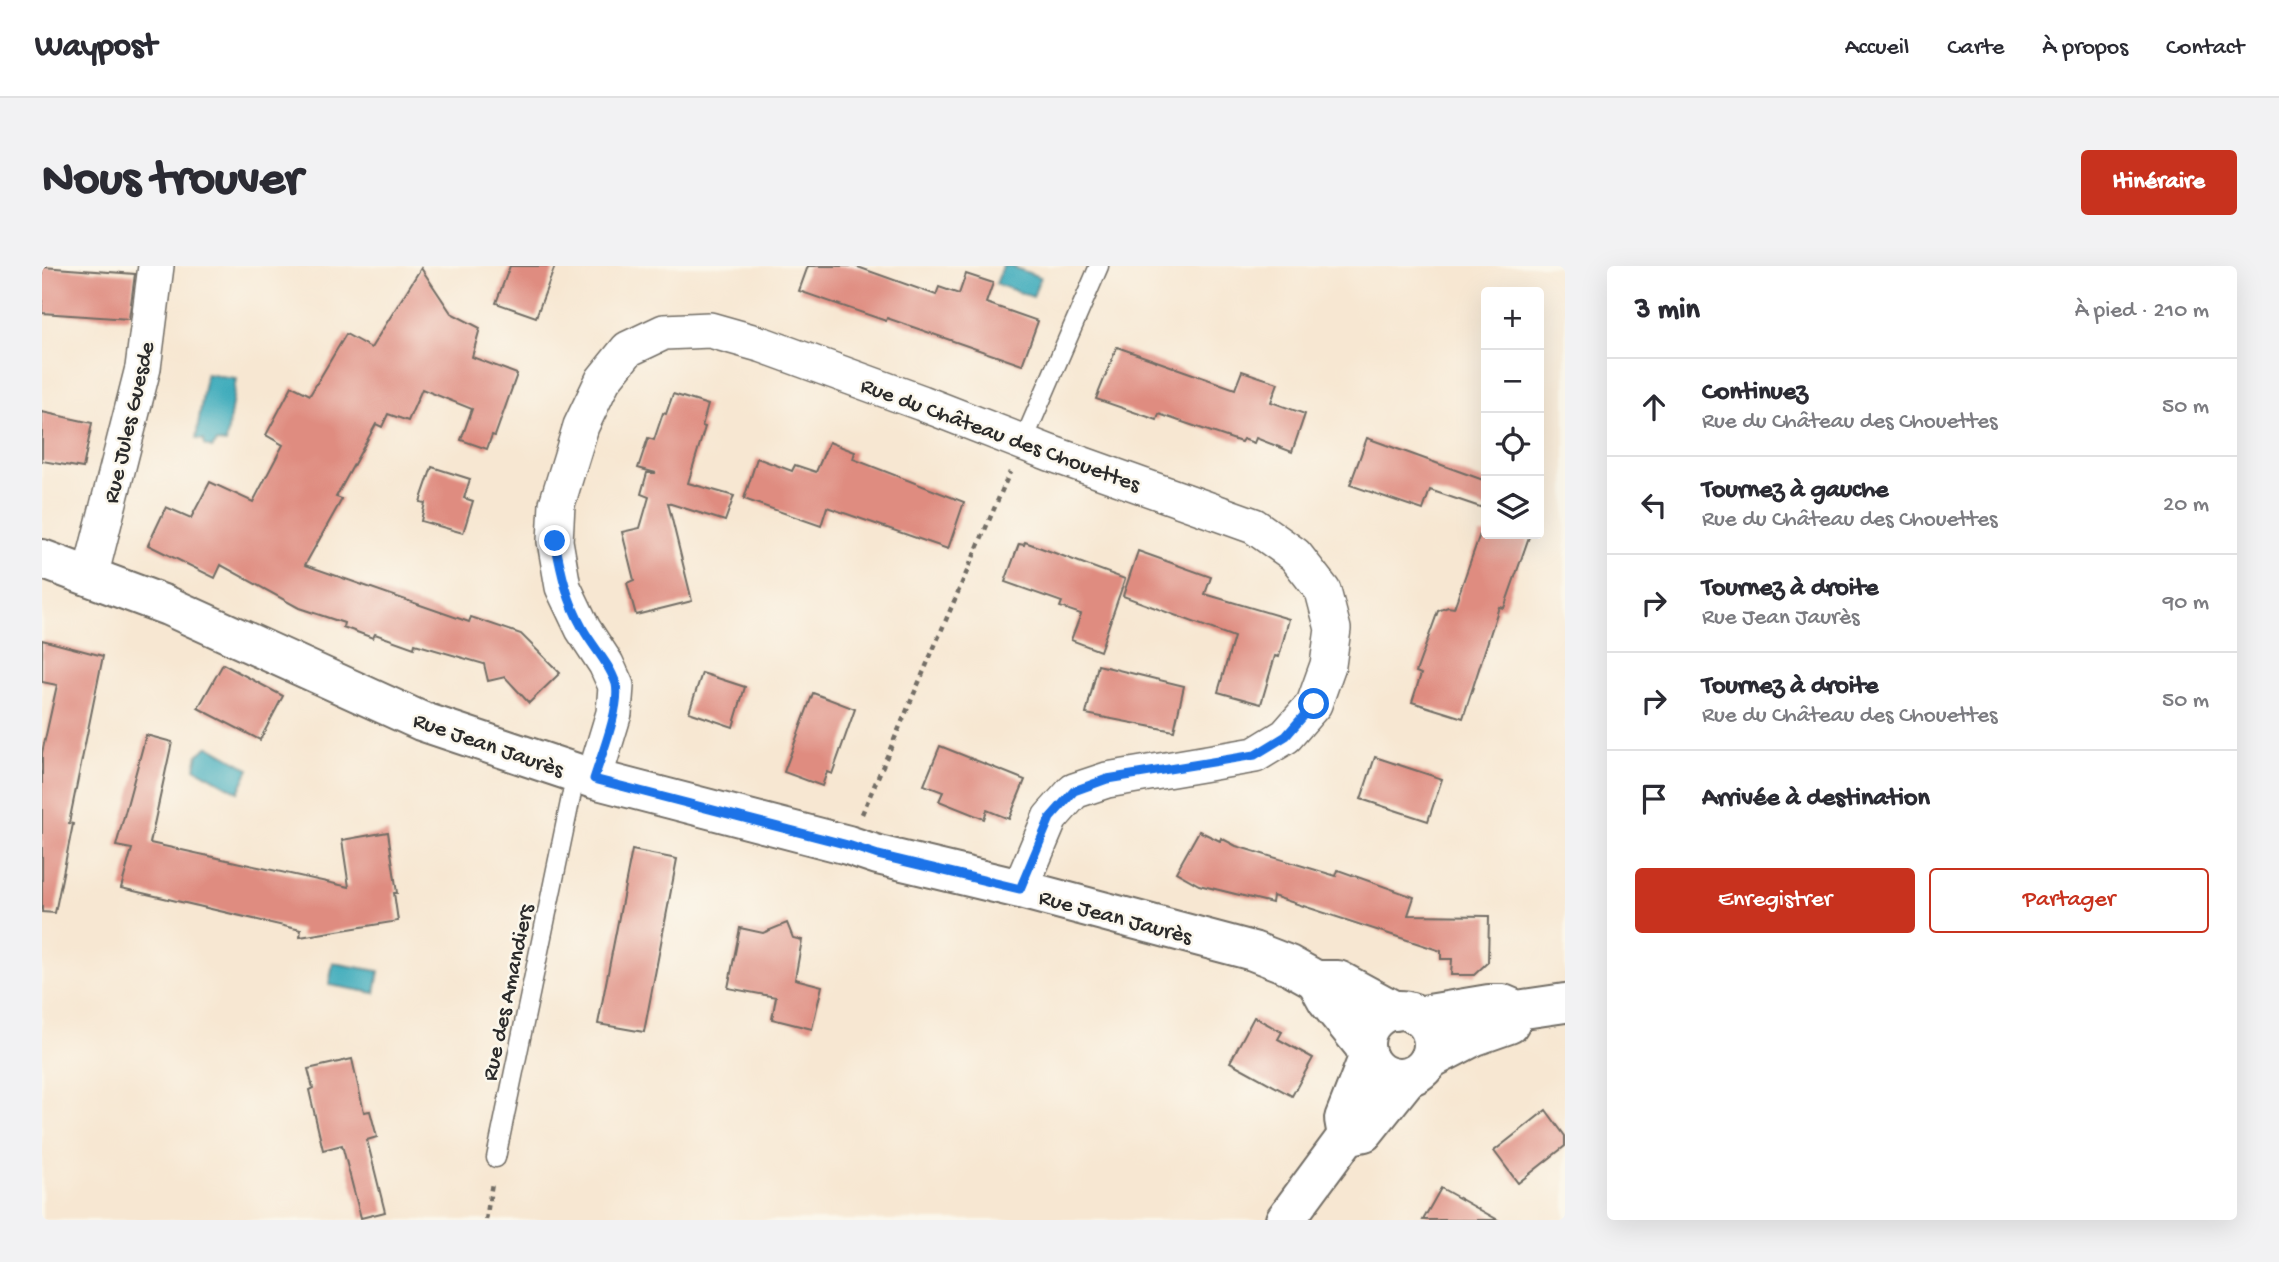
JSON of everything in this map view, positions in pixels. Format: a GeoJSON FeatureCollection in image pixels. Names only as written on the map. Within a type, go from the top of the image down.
{"type":"FeatureCollection","features":[{"type":"Feature","properties":{"kind":"street","name":"Rue Jules Guesde"},"geometry":{"type":"LineString","coordinates":[[90,576],[143,368],[156,266]]}},
{"type":"Feature","properties":{"kind":"street","name":"Rue du Château des Chouettes"},"geometry":{"type":"LineString","coordinates":[[585,776],[614,713],[616,685],[583,629],[564,587],[555,541],[557,504],[581,426],[603,380],[628,349],[664,332],[710,330],[775,350],[1254,526],[1295,555],[1323,590],[1333,629],[1328,665],[1314,704],[1286,736],[1255,755],[1107,779],[1074,791],[1050,818],[1020,889]]}},
{"type":"Feature","properties":{"kind":"street","name":"Rue Jean Jaurès"},"geometry":{"type":"LineString","coordinates":[[42,559],[168,606],[421,721],[585,776],[878,855],[1020,889],[1253,951],[1289,965],[1316,980],[1367,1052]]}},
{"type":"Feature","properties":{"kind":"street","name":"Rue Jean Jaurès"},"geometry":{"type":"LineString","coordinates":[[1316,980],[1338,980],[1406,1013]]}},
{"type":"Feature","properties":{"kind":"street"},"geometry":{"type":"LineString","coordinates":[[1348,1136],[1344,1119],[1367,1052],[1367,1034],[1372,1024],[1384,1014],[1489,1004],[1503,1004],[1517,1010],[1565,1003]]}},
{"type":"Feature","properties":{"kind":"street"},"geometry":{"type":"LineString","coordinates":[[1367,1052],[1375,1068],[1398,1079],[1475,1036],[1508,1024],[1517,1010]]}},
{"type":"Feature","properties":{"kind":"street"},"geometry":{"type":"LineString","coordinates":[[1285,1220],[1348,1136],[1364,1132],[1419,1069],[1433,1048],[1432,1035],[1425,1022],[1406,1013]]}},
{"type":"Feature","properties":{"kind":"lane"},"geometry":{"type":"LineString","coordinates":[[1023,442],[1099,266]]}},
{"type":"Feature","properties":{"kind":"lane","name":"Rue des Amandiers"},"geometry":{"type":"LineString","coordinates":[[496,1158],[585,776]]}},
{"type":"Feature","properties":{"kind":"path"},"geometry":{"type":"LineString","coordinates":[[848,845],[1023,442]]}},
{"type":"Feature","properties":{"kind":"path"},"geometry":{"type":"LineString","coordinates":[[486,1220],[496,1158]]}},
{"type":"Feature","properties":{"kind":"water"},"geometry":{"type":"Polygon","coordinates":[[[1003,266],[1040,277],[1033,297],[996,284],[1003,266]]]}},
{"type":"Feature","properties":{"kind":"water"},"geometry":{"type":"Polygon","coordinates":[[[206,374],[236,378],[226,443],[217,442],[212,448],[205,446],[204,440],[196,439],[206,374]]]}},
{"type":"Feature","properties":{"kind":"water"},"geometry":{"type":"Polygon","coordinates":[[[209,746],[249,769],[238,792],[195,768],[198,754],[209,746]]]}},
{"type":"Feature","properties":{"kind":"water"},"geometry":{"type":"Polygon","coordinates":[[[333,963],[379,971],[375,993],[329,985],[333,963]]]}},
{"type":"Feature","properties":{"kind":"building"},"geometry":{"type":"Polygon","coordinates":[[[510,266],[555,266],[536,317],[496,303],[510,266]]]}},
{"type":"Feature","properties":{"kind":"building"},"geometry":{"type":"Polygon","coordinates":[[[808,266],[855,266],[936,295],[939,287],[959,294],[966,274],[993,283],[986,303],[1038,321],[1022,365],[799,291],[808,266]]]}},
{"type":"Feature","properties":{"kind":"building"},"geometry":{"type":"Polygon","coordinates":[[[42,267],[135,274],[129,319],[42,313],[42,267]]]}},
{"type":"Feature","properties":{"kind":"building"},"geometry":{"type":"Polygon","coordinates":[[[421,268],[451,313],[480,328],[472,357],[517,374],[495,436],[492,435],[487,449],[461,440],[472,409],[422,389],[408,421],[388,414],[382,427],[376,424],[336,497],[342,499],[305,565],[469,622],[471,617],[521,634],[560,673],[529,703],[505,677],[488,681],[484,664],[415,644],[414,648],[375,634],[373,638],[343,627],[344,623],[299,608],[221,565],[215,578],[148,545],[166,507],[191,518],[210,482],[253,502],[283,445],[266,435],[292,386],[310,395],[346,334],[371,348],[421,268]]]}},
{"type":"Feature","properties":{"kind":"building"},"geometry":{"type":"Polygon","coordinates":[[[1117,347],[1235,389],[1242,371],[1278,383],[1271,402],[1305,414],[1292,452],[1256,438],[1254,443],[1243,439],[1241,442],[1159,414],[1157,420],[1096,399],[1117,347]]]}},
{"type":"Feature","properties":{"kind":"building"},"geometry":{"type":"Polygon","coordinates":[[[673,394],[708,405],[702,426],[705,427],[688,483],[734,496],[725,521],[668,503],[692,601],[636,615],[627,583],[634,580],[622,532],[640,528],[649,497],[641,494],[647,473],[656,473],[638,468],[648,438],[654,440],[673,394]]]}},
{"type":"Feature","properties":{"kind":"building"},"geometry":{"type":"Polygon","coordinates":[[[42,412],[92,423],[83,468],[42,461],[42,412]]]}},
{"type":"Feature","properties":{"kind":"building"},"geometry":{"type":"Polygon","coordinates":[[[1367,438],[1481,479],[1481,507],[1430,490],[1423,510],[1350,485],[1367,438]]]}},
{"type":"Feature","properties":{"kind":"building"},"geometry":{"type":"Polygon","coordinates":[[[829,442],[855,452],[853,459],[964,502],[948,549],[827,507],[821,526],[744,499],[757,458],[792,471],[795,465],[816,472],[829,442]]]}},
{"type":"Feature","properties":{"kind":"building"},"geometry":{"type":"Polygon","coordinates":[[[432,467],[470,479],[464,498],[473,501],[463,533],[421,521],[425,503],[420,502],[432,467]]]}},
{"type":"Feature","properties":{"kind":"building"},"geometry":{"type":"Polygon","coordinates":[[[1480,534],[1481,539],[1528,539],[1504,608],[1499,607],[1463,718],[1412,702],[1421,674],[1416,672],[1438,611],[1454,608],[1480,534]]]}},
{"type":"Feature","properties":{"kind":"building"},"geometry":{"type":"Polygon","coordinates":[[[1025,542],[1125,579],[1100,651],[1071,640],[1081,614],[1060,607],[1062,602],[1005,582],[1019,544],[1024,545],[1025,542]]]}},
{"type":"Feature","properties":{"kind":"building"},"geometry":{"type":"Polygon","coordinates":[[[1138,551],[1211,577],[1205,594],[1289,619],[1279,657],[1275,656],[1261,704],[1218,692],[1234,637],[1123,596],[1138,551]]]}},
{"type":"Feature","properties":{"kind":"building"},"geometry":{"type":"Polygon","coordinates":[[[42,640],[103,656],[69,823],[73,824],[55,913],[42,912],[42,753],[57,685],[42,682],[42,640]]]}},
{"type":"Feature","properties":{"kind":"building"},"geometry":{"type":"Polygon","coordinates":[[[223,664],[283,696],[260,740],[198,708],[223,664]]]}},
{"type":"Feature","properties":{"kind":"building"},"geometry":{"type":"Polygon","coordinates":[[[1098,665],[1184,686],[1174,731],[1086,714],[1098,665]]]}},
{"type":"Feature","properties":{"kind":"building"},"geometry":{"type":"Polygon","coordinates":[[[702,673],[745,687],[733,727],[689,712],[702,673]]]}},
{"type":"Feature","properties":{"kind":"building"},"geometry":{"type":"Polygon","coordinates":[[[813,693],[855,709],[832,774],[827,772],[822,786],[784,772],[813,693]]]}},
{"type":"Feature","properties":{"kind":"building"},"geometry":{"type":"Polygon","coordinates":[[[146,735],[172,742],[150,843],[349,887],[342,840],[388,832],[397,893],[394,893],[398,921],[300,937],[301,930],[121,888],[132,849],[116,846],[146,735]]]}},
{"type":"Feature","properties":{"kind":"building"},"geometry":{"type":"Polygon","coordinates":[[[940,746],[1025,780],[1009,819],[987,810],[984,819],[939,801],[943,792],[924,785],[940,746]]]}},
{"type":"Feature","properties":{"kind":"building"},"geometry":{"type":"Polygon","coordinates":[[[1375,757],[1442,779],[1428,821],[1361,799],[1375,757]]]}},
{"type":"Feature","properties":{"kind":"building"},"geometry":{"type":"Polygon","coordinates":[[[1199,831],[1220,841],[1221,838],[1236,846],[1336,876],[1338,870],[1414,897],[1408,915],[1489,916],[1488,962],[1474,975],[1451,975],[1452,959],[1441,959],[1441,951],[1273,896],[1272,903],[1199,885],[1176,872],[1199,831]]]}},
{"type":"Feature","properties":{"kind":"building"},"geometry":{"type":"Polygon","coordinates":[[[632,850],[677,859],[644,1032],[598,1024],[632,850]]]}},
{"type":"Feature","properties":{"kind":"building"},"geometry":{"type":"Polygon","coordinates":[[[787,923],[793,938],[802,940],[795,979],[822,986],[812,1029],[772,1019],[776,997],[728,988],[740,928],[763,933],[787,923]]]}},
{"type":"Feature","properties":{"kind":"building"},"geometry":{"type":"Polygon","coordinates":[[[1254,1017],[1282,1032],[1278,1039],[1313,1058],[1292,1096],[1230,1062],[1254,1017]]]}},
{"type":"Feature","properties":{"kind":"building"},"geometry":{"type":"Polygon","coordinates":[[[352,1059],[364,1112],[370,1111],[377,1137],[367,1140],[385,1212],[361,1218],[342,1145],[323,1150],[309,1090],[313,1088],[308,1069],[352,1059]]]}},
{"type":"Feature","properties":{"kind":"building"},"geometry":{"type":"Polygon","coordinates":[[[1546,1110],[1565,1136],[1565,1146],[1518,1183],[1494,1151],[1546,1110]]]}},
{"type":"Feature","properties":{"kind":"building"},"geometry":{"type":"Polygon","coordinates":[[[1441,1188],[1498,1220],[1423,1220],[1441,1188]]]}},
{"type":"Feature","properties":{"kind":"route"},"geometry":{"type":"LineString","coordinates":[[555,541],[564,587],[583,629],[616,685],[614,713],[594,779],[878,855],[1020,889],[1050,818],[1074,791],[1107,779],[1255,755],[1286,736],[1314,704]]}}]}
